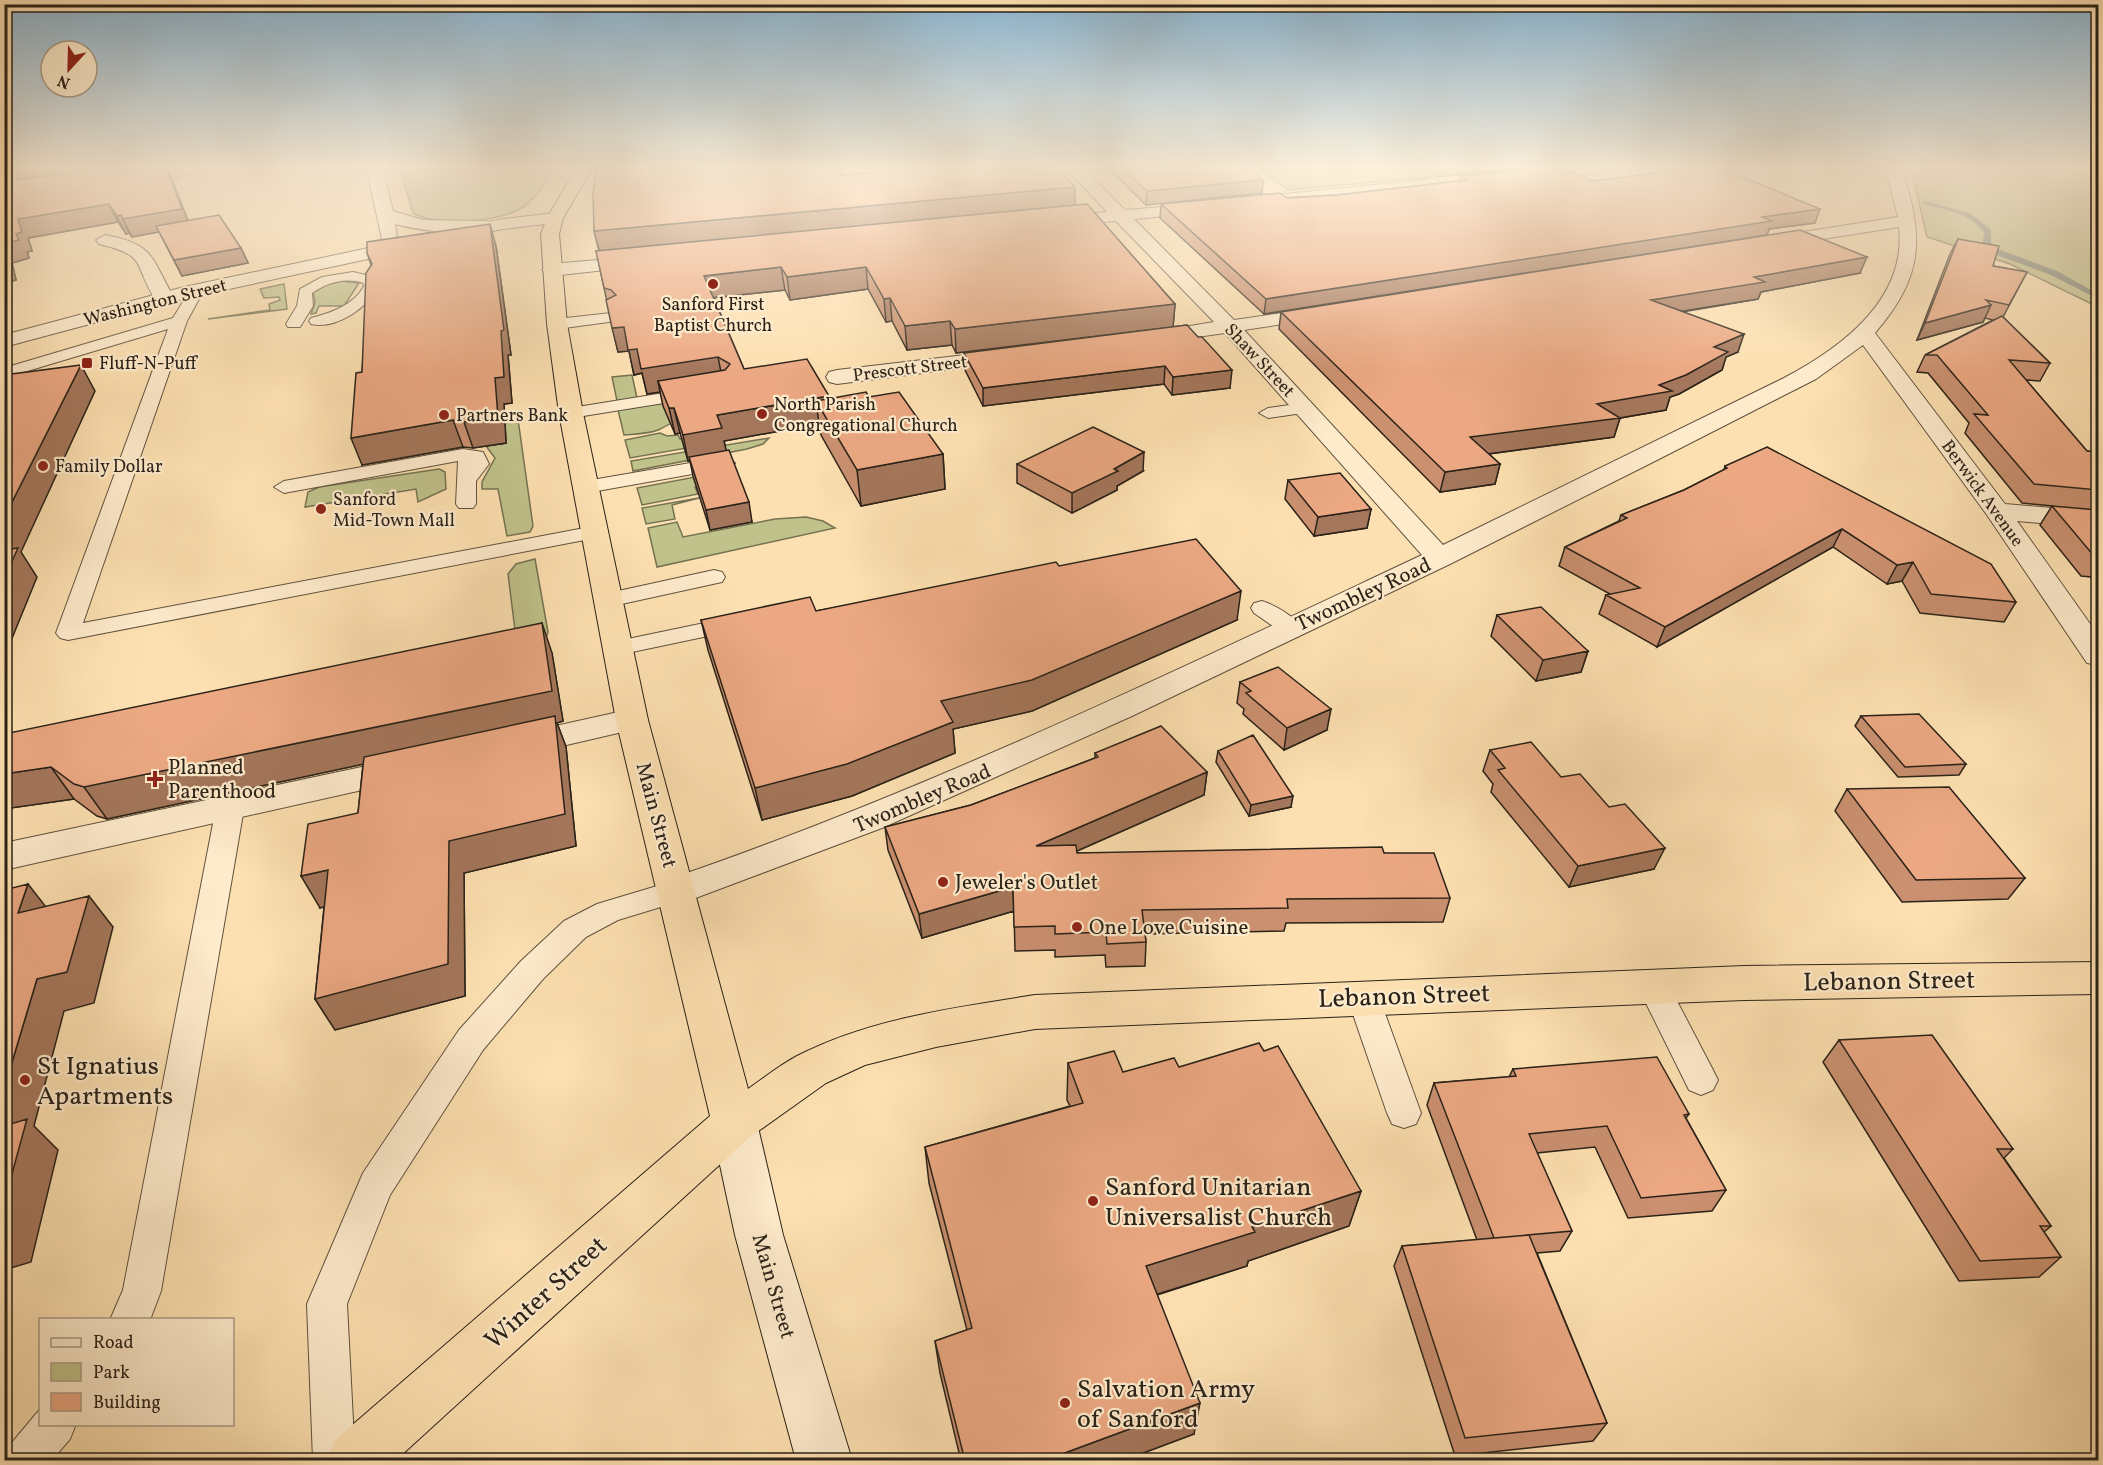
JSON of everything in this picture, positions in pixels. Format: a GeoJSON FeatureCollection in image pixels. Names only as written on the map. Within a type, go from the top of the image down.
{"type":"FeatureCollection","features":[{"type":"Feature","properties":{"kind":"highway","name":"Main Street"},"geometry":{"type":"LineString","coordinates":[[552,235],[551,270],[571,413],[632,720],[734,1123]]}},
{"type":"Feature","properties":{"kind":"highway","name":"Lebanon Street"},"geometry":{"type":"LineString","coordinates":[[734,1123],[811,1070],[857,1049],[936,1029],[1035,1012],[1654,987],[2098,978]]}},
{"type":"Feature","properties":{"kind":"highway","name":"Winter Street"},"geometry":{"type":"LineString","coordinates":[[355,1461],[734,1123]]}},
{"type":"Feature","properties":{"kind":"street"},"geometry":{"type":"LineString","coordinates":[[378,252],[387,235]]}},
{"type":"Feature","properties":{"kind":"street","name":"Washington Street"},"geometry":{"type":"LineString","coordinates":[[4,341],[197,290],[378,252],[403,243],[441,235]]}},
{"type":"Feature","properties":{"kind":"street","name":"Washington Street"},"geometry":{"type":"LineString","coordinates":[[378,252],[408,252],[506,235]]}},
{"type":"Feature","properties":{"kind":"street","name":"Shaw Street"},"geometry":{"type":"LineString","coordinates":[[1140,235],[1231,328],[1440,558]]}},
{"type":"Feature","properties":{"kind":"street"},"geometry":{"type":"LineString","coordinates":[[1752,245],[1812,235]]}},
{"type":"Feature","properties":{"kind":"street","name":"Twombley Road"},"geometry":{"type":"LineString","coordinates":[[677,891],[771,860],[949,788],[1440,558],[1799,378],[1865,333],[1893,296],[1909,264],[1908,235]]}},
{"type":"Feature","properties":{"kind":"street"},"geometry":{"type":"LineString","coordinates":[[105,240],[131,245],[140,251],[164,298]]}},
{"type":"Feature","properties":{"kind":"street"},"geometry":{"type":"LineString","coordinates":[[551,270],[662,259]]}},
{"type":"Feature","properties":{"kind":"street"},"geometry":{"type":"LineString","coordinates":[[1130,341],[1342,310]]}},
{"type":"Feature","properties":{"kind":"street","name":"Berwick Avenue"},"geometry":{"type":"LineString","coordinates":[[1865,333],[1997,511],[2098,656]]}},
{"type":"Feature","properties":{"kind":"street","name":"Prescott Street"},"geometry":{"type":"LineString","coordinates":[[837,377],[1027,354]]}},
{"type":"Feature","properties":{"kind":"street"},"geometry":{"type":"LineString","coordinates":[[1997,511],[2098,520]]}},
{"type":"Feature","properties":{"kind":"street"},"geometry":{"type":"LineString","coordinates":[[493,750],[632,720]]}},
{"type":"Feature","properties":{"kind":"street"},"geometry":{"type":"LineString","coordinates":[[4,857],[436,763]]}},
{"type":"Feature","properties":{"kind":"street","name":"Main Street"},"geometry":{"type":"LineString","coordinates":[[734,1123],[759,1235],[824,1461]]}},
{"type":"Feature","properties":{"kind":"lane"},"geometry":{"type":"LineString","coordinates":[[294,324],[304,306],[304,292],[312,286],[338,277],[369,280],[371,286],[364,297],[340,313],[317,321]]}},
{"type":"Feature","properties":{"kind":"lane"},"geometry":{"type":"LineString","coordinates":[[197,290],[179,321],[68,633],[475,557],[595,532]]}},
{"type":"Feature","properties":{"kind":"lane"},"geometry":{"type":"LineString","coordinates":[[557,324],[610,318]]}},
{"type":"Feature","properties":{"kind":"lane"},"geometry":{"type":"LineString","coordinates":[[4,373],[179,321]]}},
{"type":"Feature","properties":{"kind":"lane"},"geometry":{"type":"LineString","coordinates":[[571,413],[713,390]]}},
{"type":"Feature","properties":{"kind":"lane"},"geometry":{"type":"LineString","coordinates":[[1268,413],[1304,408]]}},
{"type":"Feature","properties":{"kind":"lane"},"geometry":{"type":"LineString","coordinates":[[284,487],[463,462],[467,465],[466,504]]}},
{"type":"Feature","properties":{"kind":"lane"},"geometry":{"type":"LineString","coordinates":[[586,487],[730,462]]}},
{"type":"Feature","properties":{"kind":"lane"},"geometry":{"type":"LineString","coordinates":[[608,600],[714,577]]}},
{"type":"Feature","properties":{"kind":"lane"},"geometry":{"type":"LineString","coordinates":[[1262,608],[1291,628]]}},
{"type":"Feature","properties":{"kind":"lane"},"geometry":{"type":"LineString","coordinates":[[618,648],[752,621]]}},
{"type":"Feature","properties":{"kind":"lane"},"geometry":{"type":"LineString","coordinates":[[131,1318],[142,1291],[230,808]]}},
{"type":"Feature","properties":{"kind":"lane"},"geometry":{"type":"LineString","coordinates":[[334,1461],[327,1304],[376,1185],[471,1040],[532,970],[575,929],[608,912],[677,891]]}},
{"type":"Feature","properties":{"kind":"lane"},"geometry":{"type":"LineString","coordinates":[[1654,987],[1701,1080]]}},
{"type":"Feature","properties":{"kind":"lane"},"geometry":{"type":"LineString","coordinates":[[1363,997],[1404,1113]]}},
{"type":"Feature","properties":{"kind":"lane"},"geometry":{"type":"LineString","coordinates":[[25,1461],[54,1426]]}},
{"type":"Feature","properties":{"kind":"green space"},"geometry":{"type":"Polygon","coordinates":[[[2098,235],[2098,307],[2010,264],[1927,237],[2098,235]]]}},
{"type":"Feature","properties":{"kind":"green space"},"geometry":{"type":"Polygon","coordinates":[[[341,281],[359,283],[344,306],[319,306],[316,313],[311,314],[315,302],[313,292],[322,286],[341,281]]]}},
{"type":"Feature","properties":{"kind":"green space"},"geometry":{"type":"Polygon","coordinates":[[[284,284],[287,309],[208,319],[270,310],[269,304],[280,300],[279,297],[264,298],[260,289],[284,284]]]}},
{"type":"Feature","properties":{"kind":"green space"},"geometry":{"type":"Polygon","coordinates":[[[632,375],[637,398],[617,401],[612,377],[632,375]]]}},
{"type":"Feature","properties":{"kind":"green space"},"geometry":{"type":"Polygon","coordinates":[[[716,395],[658,430],[624,435],[618,410],[716,395]]]}},
{"type":"Feature","properties":{"kind":"green space"},"geometry":{"type":"Polygon","coordinates":[[[517,412],[533,526],[530,532],[507,536],[498,489],[482,489],[482,482],[495,458],[486,446],[506,443],[504,414],[517,412]]]}},
{"type":"Feature","properties":{"kind":"green space"},"geometry":{"type":"Polygon","coordinates":[[[660,433],[667,436],[678,435],[680,439],[700,436],[704,445],[630,458],[625,440],[660,433]]]}},
{"type":"Feature","properties":{"kind":"green space"},"geometry":{"type":"Polygon","coordinates":[[[769,438],[763,444],[747,449],[633,471],[631,461],[769,438]]]}},
{"type":"Feature","properties":{"kind":"green space"},"geometry":{"type":"Polygon","coordinates":[[[439,469],[445,472],[446,489],[418,502],[416,489],[305,507],[308,492],[319,487],[439,469]]]}},
{"type":"Feature","properties":{"kind":"green space"},"geometry":{"type":"Polygon","coordinates":[[[711,474],[715,484],[695,487],[698,494],[642,505],[637,488],[711,474]]]}},
{"type":"Feature","properties":{"kind":"green space"},"geometry":{"type":"Polygon","coordinates":[[[699,498],[672,505],[675,519],[646,524],[642,508],[699,498]]]}},
{"type":"Feature","properties":{"kind":"green space"},"geometry":{"type":"Polygon","coordinates":[[[806,517],[823,521],[835,528],[657,567],[648,528],[677,522],[683,537],[775,519],[806,517]]]}},
{"type":"Feature","properties":{"kind":"green space"},"geometry":{"type":"Polygon","coordinates":[[[535,559],[548,632],[546,638],[517,646],[508,574],[516,564],[535,559]]]}},
{"type":"Feature","properties":{"kind":"building"},"geometry":{"type":"Polygon","coordinates":[[[4,235],[17,235],[19,240],[4,244],[4,235]]]}},
{"type":"Feature","properties":{"kind":"building"},"geometry":{"type":"Polygon","coordinates":[[[161,235],[233,235],[241,248],[174,260],[161,235]]]}},
{"type":"Feature","properties":{"kind":"building"},"geometry":{"type":"Polygon","coordinates":[[[412,235],[492,235],[504,330],[501,331],[504,377],[495,378],[498,417],[464,422],[453,420],[351,438],[356,373],[362,372],[366,273],[372,264],[367,253],[367,242],[412,235]]]}},
{"type":"Feature","properties":{"kind":"building"},"geometry":{"type":"Polygon","coordinates":[[[759,235],[1115,235],[1175,304],[955,329],[950,321],[905,326],[890,298],[884,299],[866,267],[787,277],[781,267],[704,276],[744,369],[807,359],[829,396],[717,415],[722,428],[683,435],[674,408],[669,408],[658,381],[725,370],[730,364],[718,357],[641,369],[637,349],[628,350],[624,327],[612,328],[606,300],[616,295],[604,288],[596,251],[759,235]]]}},
{"type":"Feature","properties":{"kind":"building"},"geometry":{"type":"Polygon","coordinates":[[[1196,235],[1679,235],[1266,299],[1196,235]]]}},
{"type":"Feature","properties":{"kind":"building"},"geometry":{"type":"Polygon","coordinates":[[[1766,235],[1813,235],[1867,257],[1754,277],[1765,282],[1651,300],[1744,334],[1714,347],[1728,352],[1686,375],[1659,385],[1672,391],[1597,404],[1620,418],[1470,437],[1500,464],[1445,472],[1281,312],[1766,235]]]}},
{"type":"Feature","properties":{"kind":"building"},"geometry":{"type":"Polygon","coordinates":[[[1958,239],[1999,246],[1993,266],[2027,272],[2009,305],[1986,300],[1991,305],[1925,323],[1958,239]]]}},
{"type":"Feature","properties":{"kind":"building"},"geometry":{"type":"Polygon","coordinates":[[[2002,316],[2050,363],[2009,360],[2087,451],[2098,452],[2098,490],[2034,484],[1974,414],[1988,415],[1937,355],[1925,355],[2002,316]]]}},
{"type":"Feature","properties":{"kind":"building"},"geometry":{"type":"Polygon","coordinates":[[[1187,325],[1198,337],[1202,337],[1232,370],[1173,377],[1165,366],[983,388],[964,353],[1187,325]]]}},
{"type":"Feature","properties":{"kind":"building"},"geometry":{"type":"Polygon","coordinates":[[[81,365],[4,518],[4,375],[81,365]]]}},
{"type":"Feature","properties":{"kind":"building"},"geometry":{"type":"Polygon","coordinates":[[[866,392],[869,397],[899,392],[943,454],[857,470],[816,401],[866,392]]]}},
{"type":"Feature","properties":{"kind":"building"},"geometry":{"type":"Polygon","coordinates":[[[1093,427],[1144,452],[1114,469],[1118,471],[1072,493],[1017,464],[1093,427]]]}},
{"type":"Feature","properties":{"kind":"building"},"geometry":{"type":"Polygon","coordinates":[[[1767,447],[1991,564],[2016,602],[1931,594],[1913,562],[1897,565],[1842,529],[1665,627],[1606,595],[1640,588],[1565,547],[1627,518],[1621,515],[1684,490],[1727,468],[1725,466],[1767,447]]]}},
{"type":"Feature","properties":{"kind":"building"},"geometry":{"type":"Polygon","coordinates":[[[729,450],[749,502],[706,510],[689,457],[729,450]]]}},
{"type":"Feature","properties":{"kind":"building"},"geometry":{"type":"Polygon","coordinates":[[[1340,473],[1371,509],[1318,517],[1288,480],[1340,473]]]}},
{"type":"Feature","properties":{"kind":"building"},"geometry":{"type":"Polygon","coordinates":[[[2052,506],[2098,510],[2098,556],[2094,556],[2052,506]]]}},
{"type":"Feature","properties":{"kind":"building"},"geometry":{"type":"Polygon","coordinates":[[[1196,539],[1241,591],[1032,680],[941,701],[953,722],[847,764],[755,788],[701,620],[810,597],[816,611],[1056,562],[1059,566],[1196,539]]]}},
{"type":"Feature","properties":{"kind":"building"},"geometry":{"type":"Polygon","coordinates":[[[18,548],[4,579],[4,550],[18,548]]]}},
{"type":"Feature","properties":{"kind":"building"},"geometry":{"type":"Polygon","coordinates":[[[1541,607],[1588,651],[1543,660],[1497,615],[1541,607]]]}},
{"type":"Feature","properties":{"kind":"building"},"geometry":{"type":"Polygon","coordinates":[[[542,623],[552,691],[84,787],[74,784],[51,767],[4,774],[4,734],[542,623]]]}},
{"type":"Feature","properties":{"kind":"building"},"geometry":{"type":"Polygon","coordinates":[[[1278,667],[1331,709],[1287,728],[1246,693],[1251,691],[1240,682],[1278,667]]]}},
{"type":"Feature","properties":{"kind":"building"},"geometry":{"type":"Polygon","coordinates":[[[1919,714],[1966,764],[1905,767],[1861,716],[1919,714]]]}},
{"type":"Feature","properties":{"kind":"building"},"geometry":{"type":"Polygon","coordinates":[[[555,716],[565,814],[449,841],[448,964],[315,999],[328,870],[301,876],[308,824],[358,813],[364,757],[555,716]]]}},
{"type":"Feature","properties":{"kind":"building"},"geometry":{"type":"Polygon","coordinates":[[[1161,726],[1207,772],[1036,846],[1076,845],[1077,853],[1382,847],[1384,853],[1434,853],[1450,898],[1287,899],[1288,908],[1142,910],[1146,942],[1107,944],[1106,932],[1055,934],[1055,926],[1014,927],[1013,887],[919,914],[885,827],[971,805],[1098,757],[1095,753],[1161,726]]]}},
{"type":"Feature","properties":{"kind":"building"},"geometry":{"type":"Polygon","coordinates":[[[1253,735],[1293,796],[1251,805],[1218,751],[1253,735]]]}},
{"type":"Feature","properties":{"kind":"building"},"geometry":{"type":"Polygon","coordinates":[[[1531,742],[1561,777],[1580,774],[1609,807],[1625,804],[1665,848],[1578,866],[1498,770],[1505,768],[1490,750],[1531,742]]]}},
{"type":"Feature","properties":{"kind":"building"},"geometry":{"type":"Polygon","coordinates":[[[1949,787],[2025,878],[1916,880],[1847,789],[1949,787]]]}},
{"type":"Feature","properties":{"kind":"building"},"geometry":{"type":"Polygon","coordinates":[[[28,884],[18,913],[89,896],[67,972],[37,979],[4,1089],[4,890],[28,884]]]}},
{"type":"Feature","properties":{"kind":"building"},"geometry":{"type":"Polygon","coordinates":[[[1932,1035],[2013,1149],[1997,1149],[2051,1226],[2040,1226],[2061,1257],[1980,1261],[1839,1040],[1932,1035]]]}},
{"type":"Feature","properties":{"kind":"building"},"geometry":{"type":"Polygon","coordinates":[[[1259,1043],[1264,1051],[1278,1046],[1361,1191],[1252,1227],[1255,1232],[1146,1266],[1200,1403],[1043,1461],[965,1461],[935,1341],[972,1328],[925,1147],[1083,1103],[1068,1063],[1114,1051],[1123,1072],[1174,1058],[1179,1067],[1259,1043]]]}},
{"type":"Feature","properties":{"kind":"building"},"geometry":{"type":"Polygon","coordinates":[[[1657,1057],[1689,1114],[1684,1115],[1726,1190],[1641,1198],[1607,1126],[1529,1134],[1572,1231],[1494,1238],[1434,1083],[1516,1076],[1513,1069],[1657,1057]]]}},
{"type":"Feature","properties":{"kind":"building"},"geometry":{"type":"Polygon","coordinates":[[[27,1119],[4,1203],[4,1126],[27,1119]]]}},
{"type":"Feature","properties":{"kind":"building"},"geometry":{"type":"Polygon","coordinates":[[[1529,1235],[1607,1423],[1465,1438],[1402,1246],[1529,1235]]]}},
{"type":"Feature","properties":{"kind":"waterway"},"geometry":{"type":"LineString","coordinates":[[1988,235],[1987,243],[1992,250],[2054,273],[2098,297]]}},
{"type":"Feature","properties":{"kind":"place","name":"Sanford First Baptist Church"},"geometry":{"type":"Point","coordinates":[713,284]}},
{"type":"Feature","properties":{"kind":"place","name":"Fluff-N-Puff"},"geometry":{"type":"Point","coordinates":[87,363]}},
{"type":"Feature","properties":{"kind":"place","name":"North Parish Congregational Church"},"geometry":{"type":"Point","coordinates":[762,414]}},
{"type":"Feature","properties":{"kind":"place","name":"Partners Bank"},"geometry":{"type":"Point","coordinates":[444,415]}},
{"type":"Feature","properties":{"kind":"place","name":"Family Dollar"},"geometry":{"type":"Point","coordinates":[43,466]}},
{"type":"Feature","properties":{"kind":"place","name":"Sanford Mid-Town Mall"},"geometry":{"type":"Point","coordinates":[321,509]}},
{"type":"Feature","properties":{"kind":"place","name":"Planned Parenthood"},"geometry":{"type":"Point","coordinates":[155,779]}},
{"type":"Feature","properties":{"kind":"place","name":"Jeweler's Outlet"},"geometry":{"type":"Point","coordinates":[943,882]}},
{"type":"Feature","properties":{"kind":"place","name":"One Love Cuisine"},"geometry":{"type":"Point","coordinates":[1077,927]}},
{"type":"Feature","properties":{"kind":"place","name":"St Ignatius Apartments"},"geometry":{"type":"Point","coordinates":[25,1080]}},
{"type":"Feature","properties":{"kind":"place","name":"Sanford Unitarian Universalist Church"},"geometry":{"type":"Point","coordinates":[1093,1201]}},
{"type":"Feature","properties":{"kind":"place","name":"Salvation Army of Sanford"},"geometry":{"type":"Point","coordinates":[1065,1403]}}]}
